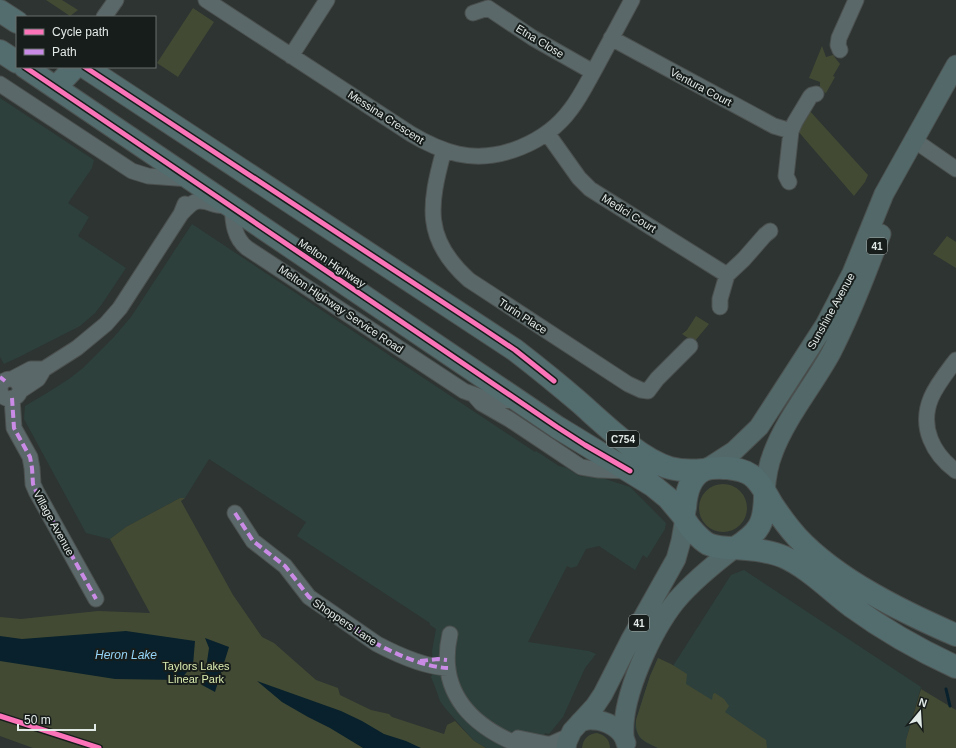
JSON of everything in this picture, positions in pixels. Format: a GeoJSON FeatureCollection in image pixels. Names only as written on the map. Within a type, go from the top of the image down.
{"type":"FeatureCollection","features":[{"type":"Feature","properties":{"kind":"highway"},"geometry":{"type":"LineString","coordinates":[[0,11],[16,21]]}},
{"type":"Feature","properties":{"kind":"highway"},"geometry":{"type":"LineString","coordinates":[[0,51],[16,61]]}},
{"type":"Feature","properties":{"kind":"highway","name":"Melton Highway"},"geometry":{"type":"LineString","coordinates":[[26,68],[520,402],[585,445],[657,488],[673,503],[684,518]]}},
{"type":"Feature","properties":{"kind":"highway"},"geometry":{"type":"LineString","coordinates":[[56,88],[67,68]]}},
{"type":"Feature","properties":{"kind":"highway"},"geometry":{"type":"LineString","coordinates":[[56,88],[74,68]]}},
{"type":"Feature","properties":{"kind":"highway","name":"C754"},"geometry":{"type":"LineString","coordinates":[[94,70],[515,350],[612,431],[645,456],[669,468],[689,471],[705,470]]}},
{"type":"Feature","properties":{"kind":"highway"},"geometry":{"type":"LineString","coordinates":[[705,470],[733,468],[746,472],[759,482],[780,516],[792,531],[828,564],[854,582],[889,602],[956,635]]}},
{"type":"Feature","properties":{"kind":"highway","name":"41"},"geometry":{"type":"LineString","coordinates":[[684,518],[688,488],[697,474],[705,470]]}},
{"type":"Feature","properties":{"kind":"highway","name":"41"},"geometry":{"type":"LineString","coordinates":[[736,548],[753,536],[760,526],[764,512],[765,492]]}},
{"type":"Feature","properties":{"kind":"highway"},"geometry":{"type":"LineString","coordinates":[[684,518],[704,542],[714,546],[768,552],[786,558],[802,568],[882,627],[914,646],[956,667]]}},
{"type":"Feature","properties":{"kind":"main road","name":"Sunshine Avenue"},"geometry":{"type":"LineString","coordinates":[[765,492],[769,466],[775,446],[820,372],[841,334],[863,285],[890,211],[919,142],[956,65]]}},
{"type":"Feature","properties":{"kind":"main road","name":"Sunshine Avenue"},"geometry":{"type":"LineString","coordinates":[[705,470],[734,451],[758,427],[825,326],[846,287],[884,194],[956,87]]}},
{"type":"Feature","properties":{"kind":"main road","name":"41"},"geometry":{"type":"LineString","coordinates":[[572,736],[603,694],[673,563],[679,551],[684,518]]}},
{"type":"Feature","properties":{"kind":"main road","name":"41"},"geometry":{"type":"LineString","coordinates":[[627,743],[625,710],[634,682],[648,650],[664,620],[675,602],[689,587],[705,572],[736,548]]}},
{"type":"Feature","properties":{"kind":"main road","name":"41"},"geometry":{"type":"LineString","coordinates":[[572,736],[593,720],[600,721],[611,726],[627,743]]}},
{"type":"Feature","properties":{"kind":"street"},"geometry":{"type":"LineString","coordinates":[[0,0],[25,16]]}},
{"type":"Feature","properties":{"kind":"street"},"geometry":{"type":"LineString","coordinates":[[105,16],[116,0]]}},
{"type":"Feature","properties":{"kind":"street","name":"Messina Crescent"},"geometry":{"type":"LineString","coordinates":[[206,0],[423,142],[444,150],[473,156],[502,153],[530,143],[547,133],[557,124],[571,110],[632,0]]}},
{"type":"Feature","properties":{"kind":"street"},"geometry":{"type":"LineString","coordinates":[[291,56],[327,0]]}},
{"type":"Feature","properties":{"kind":"street"},"geometry":{"type":"LineString","coordinates":[[840,50],[838,45],[839,38],[856,0]]}},
{"type":"Feature","properties":{"kind":"street","name":"Etna Close"},"geometry":{"type":"LineString","coordinates":[[473,13],[489,4],[532,38],[593,72]]}},
{"type":"Feature","properties":{"kind":"street","name":"Ventura Court"},"geometry":{"type":"LineString","coordinates":[[611,38],[774,126],[791,131]]}},
{"type":"Feature","properties":{"kind":"street"},"geometry":{"type":"LineString","coordinates":[[0,84],[132,171],[148,176],[194,181]]}},
{"type":"Feature","properties":{"kind":"street"},"geometry":{"type":"LineString","coordinates":[[789,182],[786,176],[791,131],[812,94],[816,94]]}},
{"type":"Feature","properties":{"kind":"street","name":"Medici Court"},"geometry":{"type":"LineString","coordinates":[[547,133],[579,178],[590,189],[727,275]]}},
{"type":"Feature","properties":{"kind":"street"},"geometry":{"type":"LineString","coordinates":[[919,142],[956,169]]}},
{"type":"Feature","properties":{"kind":"street","name":"Turin Place"},"geometry":{"type":"LineString","coordinates":[[444,150],[433,200],[432,211],[434,223],[437,235],[449,260],[469,280],[628,384],[641,390],[648,391],[660,376],[690,346]]}},
{"type":"Feature","properties":{"kind":"street","name":"Village Avenue"},"geometry":{"type":"LineString","coordinates":[[180,214],[194,181]]}},
{"type":"Feature","properties":{"kind":"street","name":"Village Avenue"},"geometry":{"type":"LineString","coordinates":[[96,599],[33,484],[30,457],[14,428],[10,385],[31,369],[44,369],[89,339],[113,317],[180,214],[190,203],[202,200],[232,207]]}},
{"type":"Feature","properties":{"kind":"street","name":"Melton Highway Service Road"},"geometry":{"type":"LineString","coordinates":[[232,207],[237,235],[244,245],[460,388],[474,395],[520,402]]}},
{"type":"Feature","properties":{"kind":"street"},"geometry":{"type":"LineString","coordinates":[[720,307],[721,296],[727,275],[770,231]]}},
{"type":"Feature","properties":{"kind":"street"},"geometry":{"type":"LineString","coordinates":[[956,360],[934,392],[927,415],[928,432],[933,447],[941,459],[956,471]]}},
{"type":"Feature","properties":{"kind":"street","name":"Melton Highway Service Road"},"geometry":{"type":"LineString","coordinates":[[474,395],[481,403],[509,419],[581,467],[612,471],[630,471]]}},
{"type":"Feature","properties":{"kind":"street","name":"Shoppers Lane"},"geometry":{"type":"LineString","coordinates":[[235,513],[253,541],[285,566],[303,590],[315,602],[377,644],[397,654],[420,662],[438,659],[448,664]]}},
{"type":"Feature","properties":{"kind":"street"},"geometry":{"type":"LineString","coordinates":[[450,634],[448,664],[453,688],[460,703],[474,719],[495,733],[527,748]]}},
{"type":"Feature","properties":{"kind":"street"},"geometry":{"type":"LineString","coordinates":[[495,733],[547,744],[551,744],[572,736]]}},
{"type":"Feature","properties":{"kind":"shaded area"},"geometry":{"type":"Polygon","coordinates":[[[0,98],[94,160],[92,168],[68,203],[89,217],[78,236],[126,268],[95,313],[80,326],[4,364],[0,357],[0,98]]]}},
{"type":"Feature","properties":{"kind":"shaded area"},"geometry":{"type":"Polygon","coordinates":[[[192,224],[535,452],[536,451],[559,466],[567,468],[579,476],[599,477],[630,487],[666,523],[665,529],[647,558],[643,555],[635,570],[599,546],[586,549],[577,566],[571,568],[567,566],[528,642],[589,651],[596,654],[585,668],[563,717],[549,734],[545,733],[540,748],[486,748],[474,741],[440,701],[431,677],[433,673],[432,651],[436,629],[430,625],[430,623],[297,536],[306,522],[209,459],[185,498],[180,498],[126,527],[110,539],[86,533],[24,419],[25,406],[69,379],[83,368],[113,338],[131,317],[192,224]]]}},
{"type":"Feature","properties":{"kind":"shaded area"},"geometry":{"type":"Polygon","coordinates":[[[744,570],[921,687],[906,740],[906,748],[658,748],[639,737],[635,727],[636,720],[650,676],[658,658],[673,666],[731,575],[744,570]]]}},
{"type":"Feature","properties":{"kind":"green space"},"geometry":{"type":"Polygon","coordinates":[[[46,0],[62,0],[78,10],[70,16],[46,0]]]}},
{"type":"Feature","properties":{"kind":"green space"},"geometry":{"type":"Polygon","coordinates":[[[193,8],[214,22],[178,77],[157,63],[193,8]]]}},
{"type":"Feature","properties":{"kind":"green space"},"geometry":{"type":"Polygon","coordinates":[[[822,46],[826,57],[833,55],[840,64],[826,93],[820,90],[820,82],[809,78],[822,46]]]}},
{"type":"Feature","properties":{"kind":"green space"},"geometry":{"type":"Polygon","coordinates":[[[808,109],[868,175],[865,182],[854,196],[797,130],[808,109]]]}},
{"type":"Feature","properties":{"kind":"green space"},"geometry":{"type":"Polygon","coordinates":[[[947,236],[956,242],[956,268],[933,254],[947,236]]]}},
{"type":"Feature","properties":{"kind":"green space"},"geometry":{"type":"Polygon","coordinates":[[[696,316],[709,324],[694,342],[682,334],[687,330],[696,316]]]}},
{"type":"Feature","properties":{"kind":"green space"},"geometry":{"type":"Polygon","coordinates":[[[723,484],[732,486],[740,491],[745,499],[747,508],[745,517],[740,525],[732,530],[723,532],[714,530],[706,525],[701,517],[699,508],[701,499],[706,491],[714,486],[723,484]]]}},
{"type":"Feature","properties":{"kind":"green space","name":"Taylors Lakes Linear Park"},"geometry":{"type":"Polygon","coordinates":[[[180,498],[185,498],[181,501],[233,595],[262,637],[274,643],[316,680],[338,688],[340,695],[371,710],[389,714],[392,717],[444,734],[447,725],[455,721],[474,741],[486,748],[33,748],[0,736],[0,617],[21,619],[98,611],[150,613],[110,539],[126,527],[180,498]]]}},
{"type":"Feature","properties":{"kind":"green space"},"geometry":{"type":"Polygon","coordinates":[[[658,658],[687,674],[686,684],[712,700],[713,694],[715,693],[724,699],[729,706],[725,712],[766,740],[767,748],[658,748],[641,738],[637,731],[636,720],[650,676],[658,658]]]}},
{"type":"Feature","properties":{"kind":"green space"},"geometry":{"type":"Polygon","coordinates":[[[921,689],[956,710],[956,748],[906,748],[906,740],[921,689]]]}},
{"type":"Feature","properties":{"kind":"green space"},"geometry":{"type":"Polygon","coordinates":[[[597,733],[606,738],[610,748],[582,748],[586,738],[591,734],[597,733]]]}},
{"type":"Feature","properties":{"kind":"water","name":"Heron Lake"},"geometry":{"type":"Polygon","coordinates":[[[126,631],[195,641],[193,665],[180,680],[115,679],[0,661],[0,636],[22,639],[126,631]]]}},
{"type":"Feature","properties":{"kind":"water"},"geometry":{"type":"Polygon","coordinates":[[[205,638],[229,647],[215,692],[202,685],[204,682],[209,648],[205,638]]]}},
{"type":"Feature","properties":{"kind":"water"},"geometry":{"type":"Polygon","coordinates":[[[257,681],[341,711],[384,734],[406,741],[421,748],[363,748],[282,702],[257,681]]]}},
{"type":"Feature","properties":{"kind":"waterway"},"geometry":{"type":"LineString","coordinates":[[946,689],[950,706]]}},
{"type":"Feature","properties":{"kind":"marked path"},"geometry":{"type":"LineString","coordinates":[[0,377],[5,381]]}},
{"type":"Feature","properties":{"kind":"marked path"},"geometry":{"type":"LineString","coordinates":[[12,398],[14,428],[30,457],[33,484],[96,599]]}},
{"type":"Feature","properties":{"kind":"marked path"},"geometry":{"type":"LineString","coordinates":[[235,513],[253,541],[285,566],[309,597],[377,644],[421,663],[448,668]]}},
{"type":"Feature","properties":{"kind":"marked path"},"geometry":{"type":"LineString","coordinates":[[420,661],[438,659],[447,660]]}},
{"type":"Feature","properties":{"kind":"cycle path"},"geometry":{"type":"LineString","coordinates":[[26,68],[557,427],[630,471]]}},
{"type":"Feature","properties":{"kind":"cycle path"},"geometry":{"type":"LineString","coordinates":[[87,68],[515,350],[554,381]]}},
{"type":"Feature","properties":{"kind":"cycle path"},"geometry":{"type":"LineString","coordinates":[[0,716],[99,748]]}}]}
